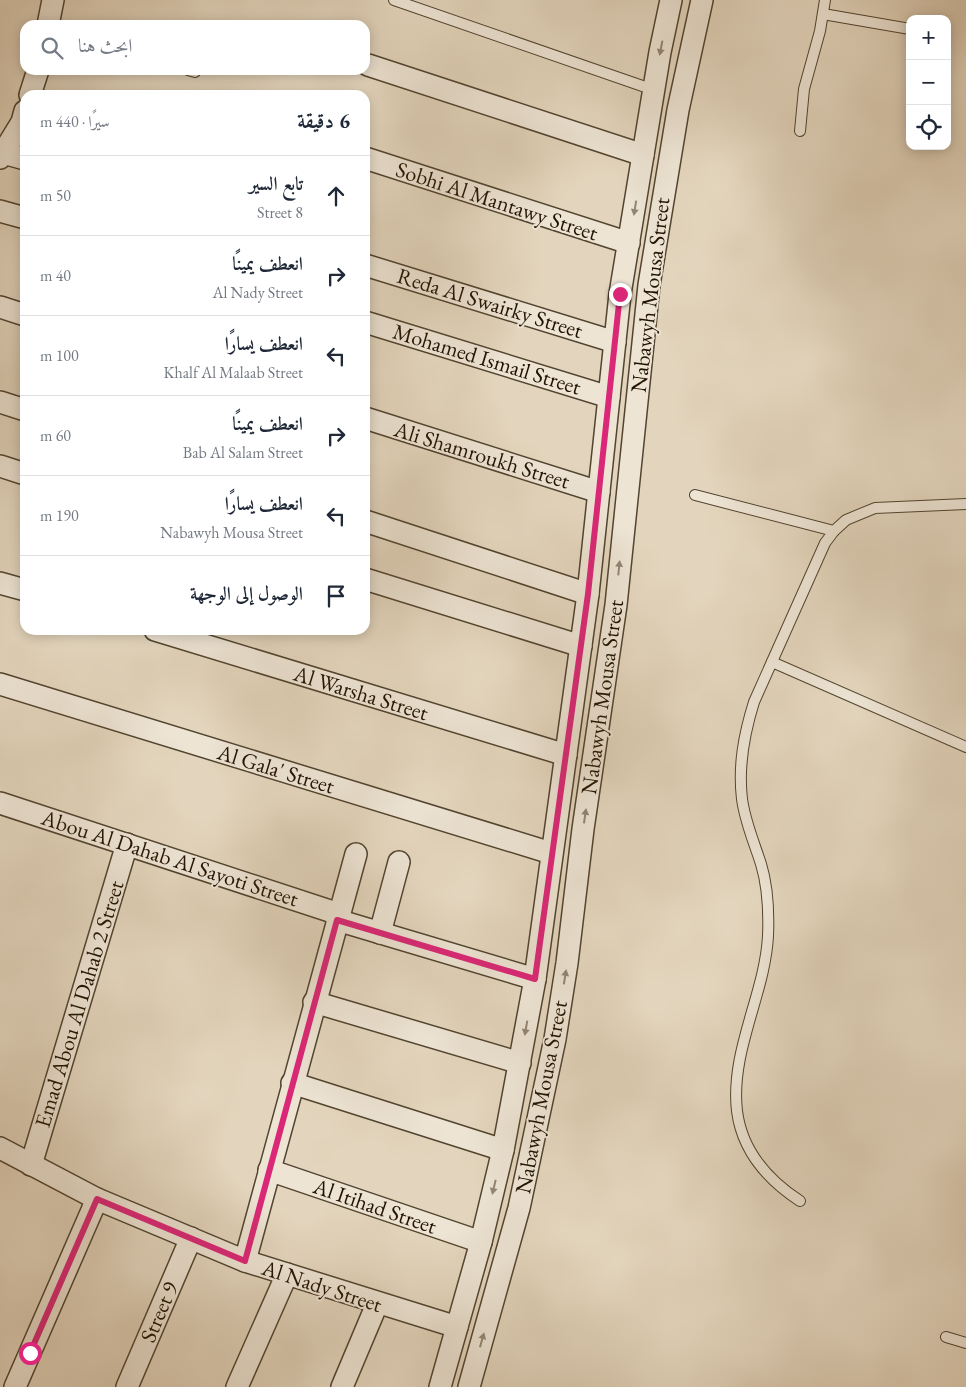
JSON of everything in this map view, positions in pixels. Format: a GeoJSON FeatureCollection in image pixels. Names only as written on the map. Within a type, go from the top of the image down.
{"type":"FeatureCollection","features":[{"type":"Feature","properties":{"kind":"street"},"geometry":{"type":"LineString","coordinates":[[49,20],[53,0]]}},
{"type":"Feature","properties":{"kind":"street","name":"Nabawyh Mousa Street"},"geometry":{"type":"LineString","coordinates":[[440,1387],[481,1242],[520,1063],[535,979],[588,594],[615,342],[643,155],[671,0]]}},
{"type":"Feature","properties":{"kind":"street","name":"Nabawyh Mousa Street"},"geometry":{"type":"LineString","coordinates":[[469,1387],[524,1189],[555,1039],[567,963],[583,829],[616,605],[649,285],[678,110],[702,0]]}},
{"type":"Feature","properties":{"kind":"street"},"geometry":{"type":"LineString","coordinates":[[370,66],[643,155]]}},
{"type":"Feature","properties":{"kind":"street"},"geometry":{"type":"LineString","coordinates":[[32,90],[36,75]]}},
{"type":"Feature","properties":{"kind":"street"},"geometry":{"type":"LineString","coordinates":[[20,125],[2,156],[20,158]]}},
{"type":"Feature","properties":{"kind":"street","name":"Sobhi Al Mantawy Street"},"geometry":{"type":"LineString","coordinates":[[370,160],[629,243]]}},
{"type":"Feature","properties":{"kind":"street"},"geometry":{"type":"LineString","coordinates":[[0,210],[20,216]]}},
{"type":"Feature","properties":{"kind":"street","name":"Reda Al Swairky Street"},"geometry":{"type":"LineString","coordinates":[[370,267],[615,342]]}},
{"type":"Feature","properties":{"kind":"street"},"geometry":{"type":"LineString","coordinates":[[0,308],[20,314]]}},
{"type":"Feature","properties":{"kind":"street","name":"Mohamed Ismail Street"},"geometry":{"type":"LineString","coordinates":[[370,324],[609,397]]}},
{"type":"Feature","properties":{"kind":"street"},"geometry":{"type":"LineString","coordinates":[[0,402],[20,408]]}},
{"type":"Feature","properties":{"kind":"street","name":"Ali Shamroukh Street"},"geometry":{"type":"LineString","coordinates":[[370,420],[599,492]]}},
{"type":"Feature","properties":{"kind":"street"},"geometry":{"type":"LineString","coordinates":[[0,466],[20,472]]}},
{"type":"Feature","properties":{"kind":"street"},"geometry":{"type":"LineString","coordinates":[[370,523],[588,594]]}},
{"type":"Feature","properties":{"kind":"street"},"geometry":{"type":"LineString","coordinates":[[370,581],[581,646]]}},
{"type":"Feature","properties":{"kind":"street"},"geometry":{"type":"LineString","coordinates":[[0,583],[20,589]]}},
{"type":"Feature","properties":{"kind":"street","name":"Al Warsha Street"},"geometry":{"type":"LineString","coordinates":[[172,635],[566,755]]}},
{"type":"Feature","properties":{"kind":"street","name":"Al Gala' Street"},"geometry":{"type":"LineString","coordinates":[[0,684],[551,853]]}},
{"type":"Feature","properties":{"kind":"street","name":"Abou Al Dahab Al Sayoti Street"},"geometry":{"type":"LineString","coordinates":[[0,803],[127,844],[380,933],[535,979]]}},
{"type":"Feature","properties":{"kind":"street","name":"Emad Abou Al Dahab 2 Street"},"geometry":{"type":"LineString","coordinates":[[31,1165],[127,844]]}},
{"type":"Feature","properties":{"kind":"street"},"geometry":{"type":"LineString","coordinates":[[245,1261],[314,1002],[356,854]]}},
{"type":"Feature","properties":{"kind":"street"},"geometry":{"type":"LineString","coordinates":[[380,933],[399,862]]}},
{"type":"Feature","properties":{"kind":"street"},"geometry":{"type":"LineString","coordinates":[[314,1002],[520,1063]]}},
{"type":"Feature","properties":{"kind":"street"},"geometry":{"type":"LineString","coordinates":[[292,1083],[502,1150]]}},
{"type":"Feature","properties":{"kind":"street","name":"Al Nady Street"},"geometry":{"type":"LineString","coordinates":[[2,1156],[31,1165],[97,1199],[245,1261],[377,1304],[457,1327]]}},
{"type":"Feature","properties":{"kind":"street","name":"Al Itihad Street"},"geometry":{"type":"LineString","coordinates":[[269,1170],[481,1242]]}},
{"type":"Feature","properties":{"kind":"street"},"geometry":{"type":"LineString","coordinates":[[15,1387],[97,1199]]}},
{"type":"Feature","properties":{"kind":"street","name":"Street 9"},"geometry":{"type":"LineString","coordinates":[[127,1387],[191,1238]]}},
{"type":"Feature","properties":{"kind":"street"},"geometry":{"type":"LineString","coordinates":[[237,1387],[287,1274]]}},
{"type":"Feature","properties":{"kind":"street"},"geometry":{"type":"LineString","coordinates":[[342,1387],[377,1304]]}},
{"type":"Feature","properties":{"kind":"lane"},"geometry":{"type":"LineString","coordinates":[[394,0],[654,90]]}},
{"type":"Feature","properties":{"kind":"lane"},"geometry":{"type":"LineString","coordinates":[[800,131],[804,89],[823,14],[824,0]]}},
{"type":"Feature","properties":{"kind":"lane"},"geometry":{"type":"LineString","coordinates":[[823,14],[906,27]]}},
{"type":"Feature","properties":{"kind":"lane"},"geometry":{"type":"LineString","coordinates":[[695,495],[834,531]]}},
{"type":"Feature","properties":{"kind":"lane"},"geometry":{"type":"LineString","coordinates":[[800,1201],[781,1188],[765,1172],[752,1154],[742,1134],[737,1111],[736,1089],[739,1066],[764,962],[768,914],[761,865],[746,821],[742,800],[741,753],[746,727],[754,702],[825,543],[834,531],[846,520],[874,508],[966,504]]}},
{"type":"Feature","properties":{"kind":"lane"},"geometry":{"type":"LineString","coordinates":[[772,662],[966,747]]}},
{"type":"Feature","properties":{"kind":"lane"},"geometry":{"type":"LineString","coordinates":[[946,1338],[966,1343]]}},
{"type":"Feature","properties":{"kind":"route"},"geometry":{"type":"LineString","coordinates":[[30,1353],[97,1199],[245,1261],[337,920],[535,979],[588,594],[620,294]]}}]}
